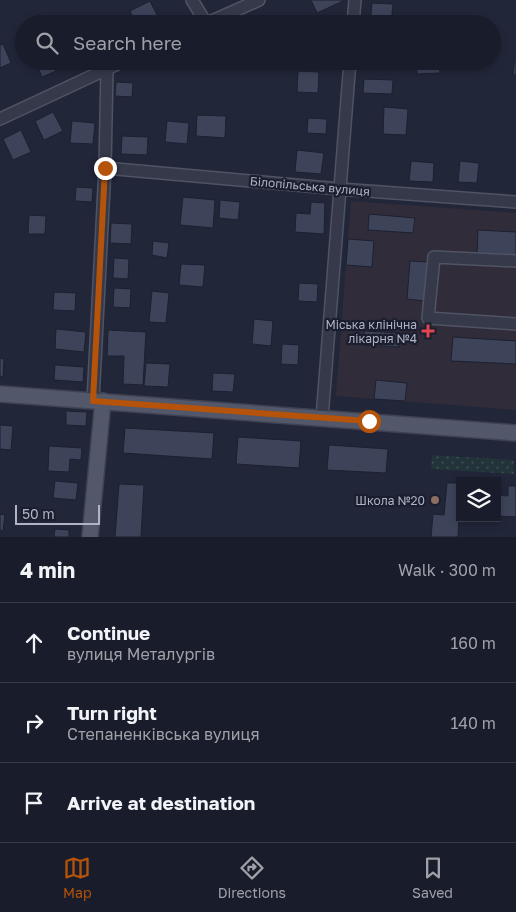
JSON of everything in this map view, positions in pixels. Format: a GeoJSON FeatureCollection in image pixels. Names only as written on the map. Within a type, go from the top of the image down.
{"type":"FeatureCollection","features":[{"type":"Feature","properties":{"kind":"main road"},"geometry":{"type":"LineString","coordinates":[[0,394],[516,433]]}},
{"type":"Feature","properties":{"kind":"main road"},"geometry":{"type":"LineString","coordinates":[[90,537],[98,401]]}},
{"type":"Feature","properties":{"kind":"street"},"geometry":{"type":"LineString","coordinates":[[192,0],[201,15]]}},
{"type":"Feature","properties":{"kind":"street"},"geometry":{"type":"LineString","coordinates":[[226,15],[259,0]]}},
{"type":"Feature","properties":{"kind":"street"},"geometry":{"type":"LineString","coordinates":[[354,15],[355,0]]}},
{"type":"Feature","properties":{"kind":"street"},"geometry":{"type":"LineString","coordinates":[[0,119],[104,70]]}},
{"type":"Feature","properties":{"kind":"street"},"geometry":{"type":"LineString","coordinates":[[98,401],[106,70]]}},
{"type":"Feature","properties":{"kind":"street"},"geometry":{"type":"LineString","coordinates":[[322,418],[349,70]]}},
{"type":"Feature","properties":{"kind":"street","name":"Білопільська вулиця"},"geometry":{"type":"LineString","coordinates":[[105,168],[340,189],[516,202]]}},
{"type":"Feature","properties":{"kind":"street"},"geometry":{"type":"LineString","coordinates":[[516,261],[434,257],[428,318],[516,324]]}},
{"type":"Feature","properties":{"kind":"shaded area","name":"Міська клінічна лікарня №4"},"geometry":{"type":"Polygon","coordinates":[[[351,201],[516,213],[516,410],[336,396],[351,201]]]}},
{"type":"Feature","properties":{"kind":"shaded area"},"geometry":{"type":"Polygon","coordinates":[[[432,455],[514,460],[514,474],[431,469],[432,455]]]}},
{"type":"Feature","properties":{"kind":"building"},"geometry":{"type":"Polygon","coordinates":[[[311,0],[342,0],[343,1],[317,13],[311,0]]]}},
{"type":"Feature","properties":{"kind":"building"},"geometry":{"type":"Polygon","coordinates":[[[150,1],[157,15],[132,15],[130,11],[150,1]]]}},
{"type":"Feature","properties":{"kind":"building"},"geometry":{"type":"Polygon","coordinates":[[[372,3],[393,4],[392,15],[371,15],[372,3]]]}},
{"type":"Feature","properties":{"kind":"building"},"geometry":{"type":"Polygon","coordinates":[[[3,44],[11,63],[0,68],[0,45],[3,44]]]}},
{"type":"Feature","properties":{"kind":"building"},"geometry":{"type":"Polygon","coordinates":[[[515,56],[516,75],[513,75],[515,56]]]}},
{"type":"Feature","properties":{"kind":"building"},"geometry":{"type":"Polygon","coordinates":[[[39,70],[56,71],[42,77],[39,70]]]}},
{"type":"Feature","properties":{"kind":"building"},"geometry":{"type":"Polygon","coordinates":[[[417,70],[440,70],[440,73],[417,74],[417,70]]]}},
{"type":"Feature","properties":{"kind":"building"},"geometry":{"type":"Polygon","coordinates":[[[298,71],[319,72],[318,93],[297,92],[298,71]]]}},
{"type":"Feature","properties":{"kind":"building"},"geometry":{"type":"Polygon","coordinates":[[[364,79],[393,80],[392,94],[363,93],[364,79]]]}},
{"type":"Feature","properties":{"kind":"building"},"geometry":{"type":"Polygon","coordinates":[[[116,82],[133,83],[132,97],[115,96],[116,82]]]}},
{"type":"Feature","properties":{"kind":"building"},"geometry":{"type":"Polygon","coordinates":[[[384,107],[408,109],[406,135],[383,134],[384,107]]]}},
{"type":"Feature","properties":{"kind":"building"},"geometry":{"type":"Polygon","coordinates":[[[53,112],[63,131],[44,140],[35,121],[53,112]]]}},
{"type":"Feature","properties":{"kind":"building"},"geometry":{"type":"Polygon","coordinates":[[[197,115],[226,116],[225,138],[196,136],[197,115]]]}},
{"type":"Feature","properties":{"kind":"building"},"geometry":{"type":"Polygon","coordinates":[[[308,118],[327,119],[326,134],[307,133],[308,118]]]}},
{"type":"Feature","properties":{"kind":"building"},"geometry":{"type":"Polygon","coordinates":[[[72,121],[95,123],[93,144],[70,143],[72,121]]]}},
{"type":"Feature","properties":{"kind":"building"},"geometry":{"type":"Polygon","coordinates":[[[167,121],[189,123],[187,144],[165,142],[167,121]]]}},
{"type":"Feature","properties":{"kind":"building"},"geometry":{"type":"Polygon","coordinates":[[[21,130],[31,152],[13,160],[3,139],[21,130]]]}},
{"type":"Feature","properties":{"kind":"building"},"geometry":{"type":"Polygon","coordinates":[[[122,136],[148,137],[147,155],[121,154],[122,136]]]}},
{"type":"Feature","properties":{"kind":"building"},"geometry":{"type":"Polygon","coordinates":[[[297,150],[324,153],[321,174],[295,172],[297,150]]]}},
{"type":"Feature","properties":{"kind":"building"},"geometry":{"type":"Polygon","coordinates":[[[411,161],[434,163],[433,182],[409,181],[411,161]]]}},
{"type":"Feature","properties":{"kind":"building"},"geometry":{"type":"Polygon","coordinates":[[[460,161],[479,163],[477,183],[458,182],[460,161]]]}},
{"type":"Feature","properties":{"kind":"building"},"geometry":{"type":"Polygon","coordinates":[[[76,187],[93,188],[92,202],[75,201],[76,187]]]}},
{"type":"Feature","properties":{"kind":"building"},"geometry":{"type":"Polygon","coordinates":[[[183,197],[215,200],[213,228],[180,225],[183,197]]]}},
{"type":"Feature","properties":{"kind":"building"},"geometry":{"type":"Polygon","coordinates":[[[220,200],[240,202],[238,220],[219,218],[220,200]]]}},
{"type":"Feature","properties":{"kind":"building"},"geometry":{"type":"Polygon","coordinates":[[[311,202],[325,203],[324,234],[295,232],[296,213],[310,214],[311,202]]]}},
{"type":"Feature","properties":{"kind":"building"},"geometry":{"type":"Polygon","coordinates":[[[369,214],[415,218],[413,233],[368,230],[369,214]]]}},
{"type":"Feature","properties":{"kind":"building"},"geometry":{"type":"Polygon","coordinates":[[[29,215],[46,216],[45,234],[28,234],[29,215]]]}},
{"type":"Feature","properties":{"kind":"building"},"geometry":{"type":"Polygon","coordinates":[[[111,223],[132,224],[131,244],[110,243],[111,223]]]}},
{"type":"Feature","properties":{"kind":"building"},"geometry":{"type":"Polygon","coordinates":[[[478,230],[516,232],[516,256],[477,254],[478,230]]]}},
{"type":"Feature","properties":{"kind":"building"},"geometry":{"type":"Polygon","coordinates":[[[348,239],[374,241],[372,267],[346,265],[348,239]]]}},
{"type":"Feature","properties":{"kind":"building"},"geometry":{"type":"Polygon","coordinates":[[[153,241],[169,243],[167,258],[152,255],[153,241]]]}},
{"type":"Feature","properties":{"kind":"building"},"geometry":{"type":"Polygon","coordinates":[[[114,258],[129,259],[128,279],[113,278],[114,258]]]}},
{"type":"Feature","properties":{"kind":"building"},"geometry":{"type":"Polygon","coordinates":[[[410,261],[428,262],[425,301],[407,299],[410,261]]]}},
{"type":"Feature","properties":{"kind":"building"},"geometry":{"type":"Polygon","coordinates":[[[181,264],[205,265],[203,287],[179,285],[181,264]]]}},
{"type":"Feature","properties":{"kind":"building"},"geometry":{"type":"Polygon","coordinates":[[[299,283],[318,284],[317,302],[298,301],[299,283]]]}},
{"type":"Feature","properties":{"kind":"building"},"geometry":{"type":"Polygon","coordinates":[[[114,288],[131,289],[130,308],[113,307],[114,288]]]}},
{"type":"Feature","properties":{"kind":"building"},"geometry":{"type":"Polygon","coordinates":[[[152,291],[169,293],[166,323],[149,322],[152,291]]]}},
{"type":"Feature","properties":{"kind":"building"},"geometry":{"type":"Polygon","coordinates":[[[54,292],[76,293],[75,311],[53,310],[54,292]]]}},
{"type":"Feature","properties":{"kind":"building"},"geometry":{"type":"Polygon","coordinates":[[[254,319],[273,321],[271,346],[252,344],[254,319]]]}},
{"type":"Feature","properties":{"kind":"building"},"geometry":{"type":"Polygon","coordinates":[[[56,329],[86,332],[84,352],[55,349],[56,329]]]}},
{"type":"Feature","properties":{"kind":"building"},"geometry":{"type":"Polygon","coordinates":[[[108,330],[146,332],[143,385],[123,384],[124,356],[107,356],[108,330]]]}},
{"type":"Feature","properties":{"kind":"building"},"geometry":{"type":"Polygon","coordinates":[[[364,331],[400,333],[399,347],[364,345],[364,331]]]}},
{"type":"Feature","properties":{"kind":"building"},"geometry":{"type":"Polygon","coordinates":[[[453,337],[516,341],[516,364],[451,361],[453,337]]]}},
{"type":"Feature","properties":{"kind":"building"},"geometry":{"type":"Polygon","coordinates":[[[282,344],[299,345],[298,365],[281,364],[282,344]]]}},
{"type":"Feature","properties":{"kind":"building"},"geometry":{"type":"Polygon","coordinates":[[[0,358],[4,359],[3,377],[0,376],[0,358]]]}},
{"type":"Feature","properties":{"kind":"building"},"geometry":{"type":"Polygon","coordinates":[[[146,363],[170,364],[168,387],[144,386],[146,363]]]}},
{"type":"Feature","properties":{"kind":"building"},"geometry":{"type":"Polygon","coordinates":[[[55,365],[84,367],[83,382],[54,380],[55,365]]]}},
{"type":"Feature","properties":{"kind":"building"},"geometry":{"type":"Polygon","coordinates":[[[213,373],[235,374],[233,392],[212,391],[213,373]]]}},
{"type":"Feature","properties":{"kind":"building"},"geometry":{"type":"Polygon","coordinates":[[[376,380],[407,383],[405,401],[374,399],[376,380]]]}},
{"type":"Feature","properties":{"kind":"building"},"geometry":{"type":"Polygon","coordinates":[[[66,411],[87,412],[86,426],[66,425],[66,411]]]}},
{"type":"Feature","properties":{"kind":"building"},"geometry":{"type":"Polygon","coordinates":[[[0,425],[13,426],[11,450],[0,449],[0,425]]]}},
{"type":"Feature","properties":{"kind":"building"},"geometry":{"type":"Polygon","coordinates":[[[125,428],[214,433],[212,459],[123,453],[125,428]]]}},
{"type":"Feature","properties":{"kind":"building"},"geometry":{"type":"Polygon","coordinates":[[[238,437],[301,441],[299,468],[236,464],[238,437]]]}},
{"type":"Feature","properties":{"kind":"building"},"geometry":{"type":"Polygon","coordinates":[[[329,445],[388,449],[386,473],[327,470],[329,445]]]}},
{"type":"Feature","properties":{"kind":"building"},"geometry":{"type":"Polygon","coordinates":[[[49,446],[82,448],[81,460],[70,459],[69,472],[48,471],[49,446]]]}},
{"type":"Feature","properties":{"kind":"building"},"geometry":{"type":"Polygon","coordinates":[[[55,481],[78,483],[76,500],[53,498],[55,481]]]}},
{"type":"Feature","properties":{"kind":"building"},"geometry":{"type":"Polygon","coordinates":[[[447,483],[456,483],[458,537],[431,537],[433,514],[444,515],[447,483]]]}},
{"type":"Feature","properties":{"kind":"building"},"geometry":{"type":"Polygon","coordinates":[[[119,484],[144,485],[141,537],[115,537],[119,484]]]}},
{"type":"Feature","properties":{"kind":"building"},"geometry":{"type":"Polygon","coordinates":[[[508,486],[516,486],[516,517],[501,516],[501,495],[508,496],[508,486]]]}},
{"type":"Feature","properties":{"kind":"building"},"geometry":{"type":"Polygon","coordinates":[[[0,514],[5,515],[3,531],[0,530],[0,514]]]}},
{"type":"Feature","properties":{"kind":"building"},"geometry":{"type":"Polygon","coordinates":[[[55,529],[69,530],[69,537],[54,537],[55,529]]]}},
{"type":"Feature","properties":{"kind":"place","name":"Міська клінічна лікарня №4"},"geometry":{"type":"Point","coordinates":[428,331]}},
{"type":"Feature","properties":{"kind":"place","name":"Школа №20"},"geometry":{"type":"Point","coordinates":[435,500]}},
{"type":"Feature","properties":{"kind":"route"},"geometry":{"type":"LineString","coordinates":[[105,168],[93,401],[369,421]]}}]}
